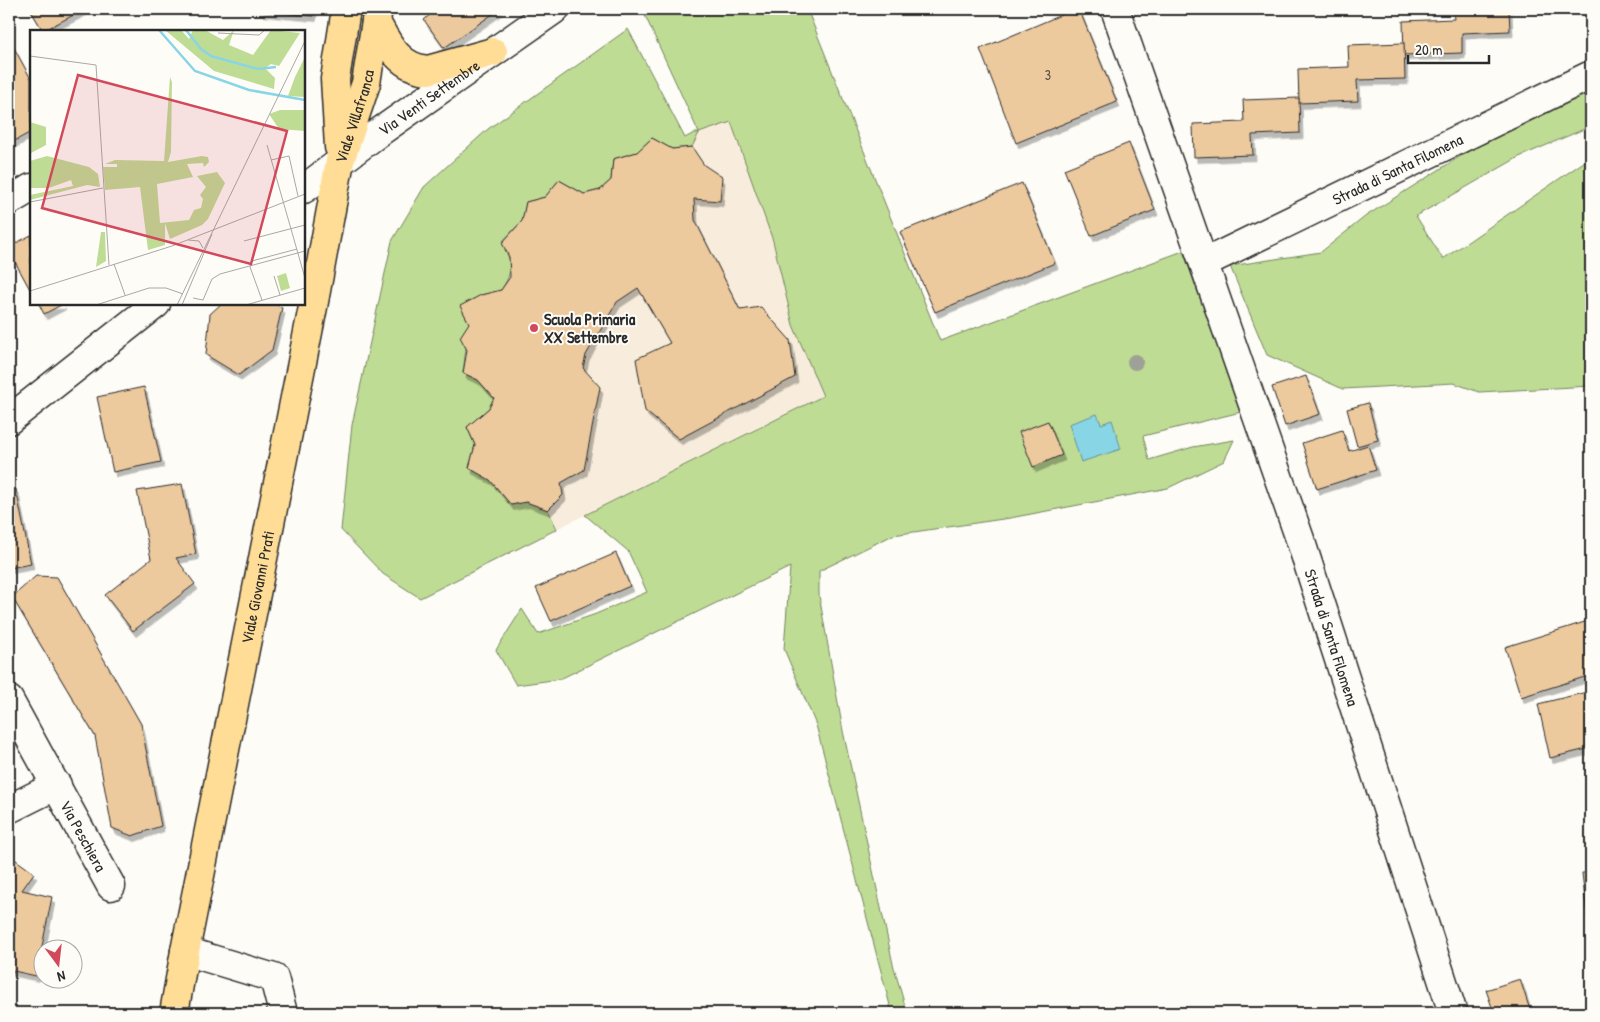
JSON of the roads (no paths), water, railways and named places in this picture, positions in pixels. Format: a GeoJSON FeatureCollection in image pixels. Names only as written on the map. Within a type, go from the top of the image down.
{"type":"FeatureCollection","features":[{"type":"Feature","properties":{"kind":"main road","name":"Viale Villafranca"},"geometry":{"type":"LineString","coordinates":[[340,161],[335,79],[346,9]]}},
{"type":"Feature","properties":{"kind":"main road","name":"Viale Villafranca"},"geometry":{"type":"LineString","coordinates":[[340,161],[366,83],[376,15]]}},
{"type":"Feature","properties":{"kind":"main road"},"geometry":{"type":"LineString","coordinates":[[376,15],[391,50],[408,64],[418,69],[428,70],[493,52]]}},
{"type":"Feature","properties":{"kind":"main road","name":"Viale Giovanni Prati"},"geometry":{"type":"LineString","coordinates":[[174,1013],[308,302],[340,161]]}},
{"type":"Feature","properties":{"kind":"street","name":"Via Venti Settembre"},"geometry":{"type":"LineString","coordinates":[[305,187],[555,9]]}},
{"type":"Feature","properties":{"kind":"street","name":"Strada di Santa Filomena"},"geometry":{"type":"LineString","coordinates":[[1116,9],[1302,545],[1453,1013]]}},
{"type":"Feature","properties":{"kind":"street","name":"Strada di Santa Filomena"},"geometry":{"type":"LineString","coordinates":[[1204,264],[1591,75]]}},
{"type":"Feature","properties":{"kind":"street"},"geometry":{"type":"LineString","coordinates":[[9,201],[30,189]]}},
{"type":"Feature","properties":{"kind":"street"},"geometry":{"type":"LineString","coordinates":[[9,420],[155,305]]}},
{"type":"Feature","properties":{"kind":"street","name":"Via Peschiera"},"geometry":{"type":"LineString","coordinates":[[9,700],[111,886]]}},
{"type":"Feature","properties":{"kind":"street","name":"Via Peschiera"},"geometry":{"type":"LineString","coordinates":[[9,809],[57,785]]}},
{"type":"Feature","properties":{"kind":"street"},"geometry":{"type":"LineString","coordinates":[[185,952],[274,978],[283,1013]]}},
{"type":"Feature","properties":{"kind":"water"},"geometry":{"type":"Polygon","coordinates":[[[1097,414],[1101,424],[1112,420],[1121,449],[1081,462],[1069,424],[1097,414]]]}},
{"type":"Feature","properties":{"kind":"place","name":"Scuola Primaria XX Settembre"},"geometry":{"type":"Point","coordinates":[534,328]}}]}
